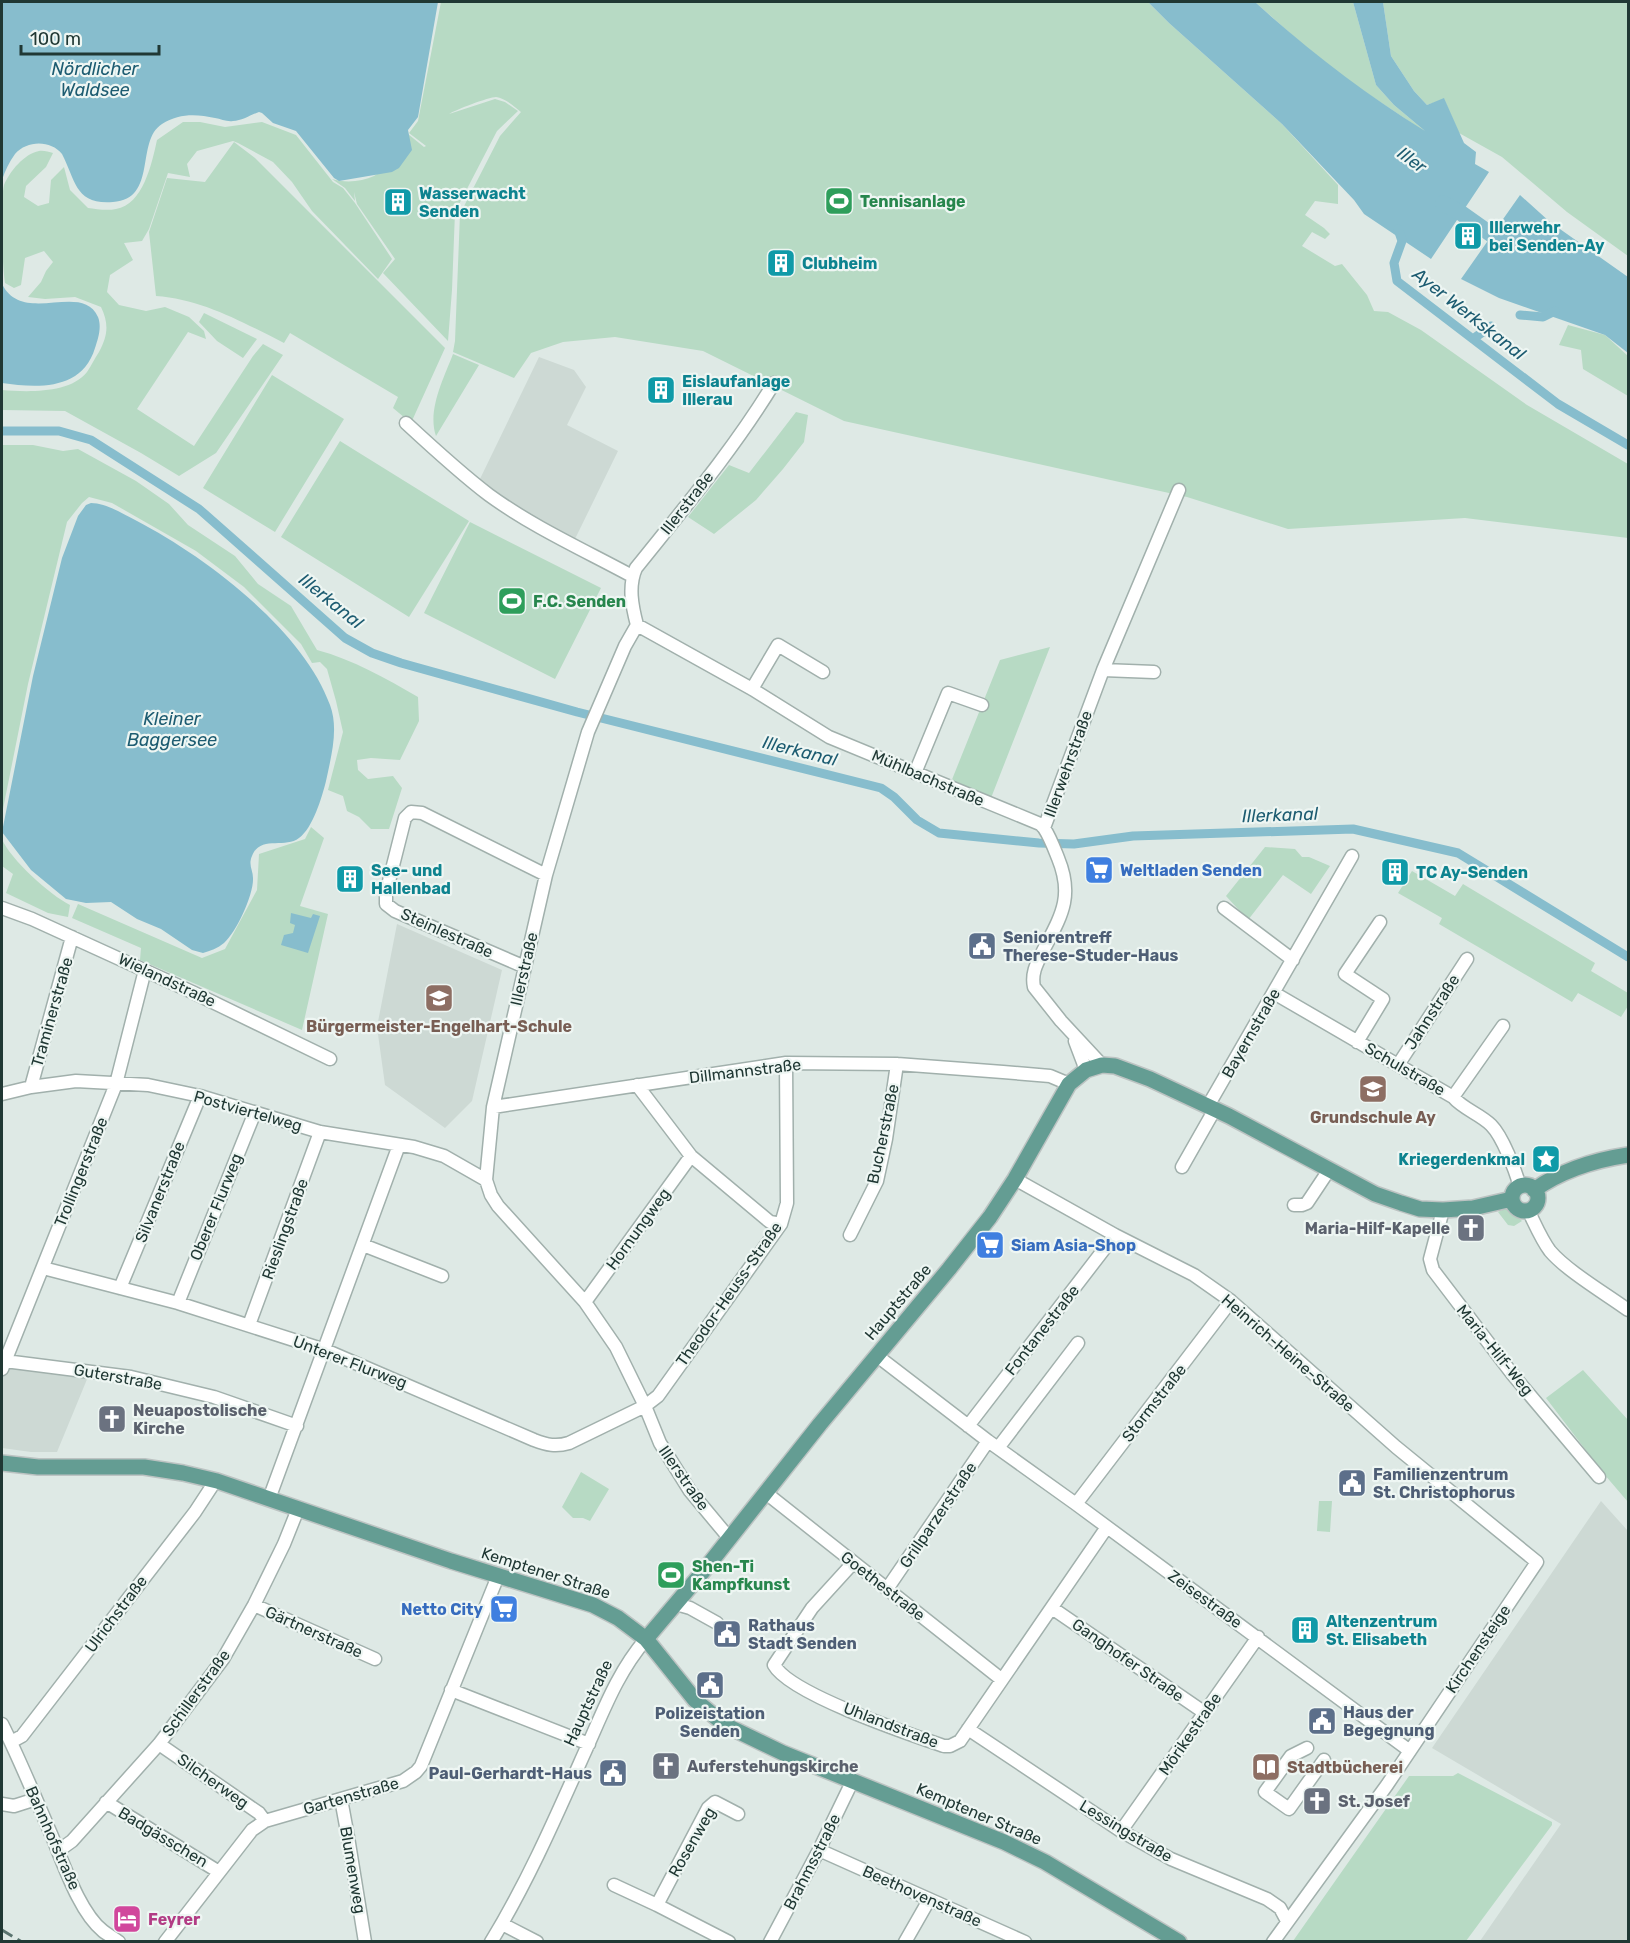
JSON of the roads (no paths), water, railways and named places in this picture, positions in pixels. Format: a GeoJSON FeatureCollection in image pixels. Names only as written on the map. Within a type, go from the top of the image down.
{"type":"FeatureCollection","features":[{"type":"Feature","properties":{"kind":"main road","name":"Hauptstraße"},"geometry":{"type":"LineString","coordinates":[[645,1639],[730,1539],[990,1216],[1015,1179],[1069,1084],[1086,1070],[1102,1065],[1115,1066],[1142,1075],[1212,1108],[1375,1194],[1420,1209],[1473,1208],[1512,1199]]}},
{"type":"Feature","properties":{"kind":"main road"},"geometry":{"type":"LineString","coordinates":[[1527,1188],[1537,1200],[1534,1206],[1522,1211],[1516,1208],[1512,1199],[1513,1191],[1527,1188],[1582,1165],[1629,1155]]}},
{"type":"Feature","properties":{"kind":"main road","name":"Kemptener Straße"},"geometry":{"type":"LineString","coordinates":[[2,1463],[39,1467],[144,1467],[216,1480],[374,1536],[594,1605],[618,1618],[645,1639],[696,1700],[725,1725],[783,1754],[1004,1842],[1045,1862],[1179,1941]]}},
{"type":"Feature","properties":{"kind":"street","name":"Illerstraße"},"geometry":{"type":"LineString","coordinates":[[632,576],[704,484],[760,407],[774,383]]}},
{"type":"Feature","properties":{"kind":"street"},"geometry":{"type":"LineString","coordinates":[[406,423],[445,460],[491,496],[532,522],[632,576],[632,596],[637,625]]}},
{"type":"Feature","properties":{"kind":"street","name":"Illerwehrstraße"},"geometry":{"type":"LineString","coordinates":[[1102,1065],[1070,1032],[1039,994],[1033,981],[1036,965],[1061,915],[1066,895],[1063,870],[1045,830],[1103,670],[1179,490]]}},
{"type":"Feature","properties":{"kind":"street","name":"Illerstraße"},"geometry":{"type":"LineString","coordinates":[[637,625],[625,646],[588,732],[546,875],[493,1107],[486,1180],[498,1206],[585,1302],[616,1347],[660,1443],[690,1491],[730,1539]]}},
{"type":"Feature","properties":{"kind":"street","name":"Mühlbachstraße"},"geometry":{"type":"LineString","coordinates":[[637,625],[752,689],[829,737],[1040,824],[1045,830]]}},
{"type":"Feature","properties":{"kind":"street"},"geometry":{"type":"LineString","coordinates":[[752,689],[778,645],[823,672]]}},
{"type":"Feature","properties":{"kind":"street"},"geometry":{"type":"LineString","coordinates":[[1103,670],[1154,672]]}},
{"type":"Feature","properties":{"kind":"street"},"geometry":{"type":"LineString","coordinates":[[915,773],[948,693],[982,705]]}},
{"type":"Feature","properties":{"kind":"street","name":"Steinlestraße"},"geometry":{"type":"LineString","coordinates":[[525,967],[395,911],[386,904],[386,893],[405,818],[411,812],[422,813],[546,875]]}},
{"type":"Feature","properties":{"kind":"street","name":"Bayernstraße"},"geometry":{"type":"LineString","coordinates":[[1182,1167],[1274,993],[1352,856]]}},
{"type":"Feature","properties":{"kind":"street","name":"Wielandstraße"},"geometry":{"type":"LineString","coordinates":[[2,908],[32,919],[145,970],[330,1059]]}},
{"type":"Feature","properties":{"kind":"street"},"geometry":{"type":"LineString","coordinates":[[1224,908],[1293,960]]}},
{"type":"Feature","properties":{"kind":"street","name":"Schulstraße"},"geometry":{"type":"LineString","coordinates":[[1358,1042],[1383,999],[1345,974],[1380,922]]}},
{"type":"Feature","properties":{"kind":"street","name":"Traminerstraße"},"geometry":{"type":"LineString","coordinates":[[31,1087],[72,937]]}},
{"type":"Feature","properties":{"kind":"street","name":"Jahnstraße"},"geometry":{"type":"LineString","coordinates":[[1398,1065],[1467,959]]}},
{"type":"Feature","properties":{"kind":"street","name":"Trollingerstraße"},"geometry":{"type":"LineString","coordinates":[[3,1365],[116,1084],[145,970]]}},
{"type":"Feature","properties":{"kind":"street","name":"Schulstraße"},"geometry":{"type":"LineString","coordinates":[[1274,993],[1453,1097],[1493,1126],[1527,1188]]}},
{"type":"Feature","properties":{"kind":"street","name":"Schulstraße"},"geometry":{"type":"LineString","coordinates":[[1453,1097],[1503,1026]]}},
{"type":"Feature","properties":{"kind":"street","name":"Illerwehrstraße"},"geometry":{"type":"LineString","coordinates":[[1070,1032],[1086,1070]]}},
{"type":"Feature","properties":{"kind":"street","name":"Dillmannstraße"},"geometry":{"type":"LineString","coordinates":[[493,1107],[786,1063],[897,1064],[1050,1076],[1069,1084]]}},
{"type":"Feature","properties":{"kind":"street","name":"Theodor-Heuss-Straße"},"geometry":{"type":"LineString","coordinates":[[645,1406],[658,1396],[781,1224],[787,1203],[786,1063]]}},
{"type":"Feature","properties":{"kind":"street","name":"Bucherstraße"},"geometry":{"type":"LineString","coordinates":[[849,1235],[877,1181],[897,1064]]}},
{"type":"Feature","properties":{"kind":"street","name":"Postviertelweg"},"geometry":{"type":"LineString","coordinates":[[2,1094],[31,1087],[76,1081],[148,1085],[200,1096],[320,1132],[414,1147],[444,1155],[486,1180]]}},
{"type":"Feature","properties":{"kind":"street"},"geometry":{"type":"LineString","coordinates":[[638,1085],[691,1156],[770,1222],[781,1224]]}},
{"type":"Feature","properties":{"kind":"street","name":"Silvanerstraße"},"geometry":{"type":"LineString","coordinates":[[120,1288],[200,1096]]}},
{"type":"Feature","properties":{"kind":"street","name":"Oberer Flurweg"},"geometry":{"type":"LineString","coordinates":[[178,1303],[255,1112]]}},
{"type":"Feature","properties":{"kind":"street","name":"Rieslingstraße"},"geometry":{"type":"LineString","coordinates":[[249,1325],[320,1132]]}},
{"type":"Feature","properties":{"kind":"street"},"geometry":{"type":"LineString","coordinates":[[270,1498],[399,1145]]}},
{"type":"Feature","properties":{"kind":"street","name":"Hornungweg"},"geometry":{"type":"LineString","coordinates":[[585,1302],[691,1156]]}},
{"type":"Feature","properties":{"kind":"street"},"geometry":{"type":"LineString","coordinates":[[1294,1204],[1307,1203],[1329,1170]]}},
{"type":"Feature","properties":{"kind":"street","name":"Heinrich-Heine-Straße"},"geometry":{"type":"LineString","coordinates":[[1015,1179],[1115,1235],[1194,1275],[1231,1301],[1396,1447],[1537,1562]]}},
{"type":"Feature","properties":{"kind":"street","name":"Maria-Hilf-Weg"},"geometry":{"type":"LineString","coordinates":[[1443,1210],[1430,1259],[1433,1270],[1513,1375],[1599,1477]]}},
{"type":"Feature","properties":{"kind":"street"},"geometry":{"type":"LineString","coordinates":[[1528,1210],[1536,1229],[1550,1251],[1560,1261],[1629,1310]]}},
{"type":"Feature","properties":{"kind":"street","name":"Fontanestraße"},"geometry":{"type":"LineString","coordinates":[[968,1426],[1115,1235]]}},
{"type":"Feature","properties":{"kind":"street"},"geometry":{"type":"LineString","coordinates":[[363,1245],[442,1276]]}},
{"type":"Feature","properties":{"kind":"street","name":"Unterer Flurweg"},"geometry":{"type":"LineString","coordinates":[[43,1268],[178,1303],[325,1350],[546,1445],[558,1446],[569,1443],[645,1406]]}},
{"type":"Feature","properties":{"kind":"street","name":"Stormstraße"},"geometry":{"type":"LineString","coordinates":[[1076,1504],[1231,1301]]}},
{"type":"Feature","properties":{"kind":"street"},"geometry":{"type":"LineString","coordinates":[[993,1445],[1078,1343]]}},
{"type":"Feature","properties":{"kind":"street","name":"Zeisestraße"},"geometry":{"type":"LineString","coordinates":[[876,1355],[993,1445],[1410,1751]]}},
{"type":"Feature","properties":{"kind":"street","name":"Guterstraße"},"geometry":{"type":"LineString","coordinates":[[3,1365],[131,1377],[213,1397],[297,1426]]}},
{"type":"Feature","properties":{"kind":"street","name":"Grillparzerstraße"},"geometry":{"type":"LineString","coordinates":[[887,1589],[993,1445]]}},
{"type":"Feature","properties":{"kind":"street","name":"Ulrichstraße"},"geometry":{"type":"LineString","coordinates":[[10,1742],[22,1736],[195,1512],[216,1480]]}},
{"type":"Feature","properties":{"kind":"street","name":"Goethestraße"},"geometry":{"type":"LineString","coordinates":[[766,1493],[1001,1679]]}},
{"type":"Feature","properties":{"kind":"street","name":"Schillerstraße"},"geometry":{"type":"LineString","coordinates":[[58,1851],[72,1841],[159,1744],[223,1659],[254,1605],[284,1544],[298,1509]]}},
{"type":"Feature","properties":{"kind":"street","name":"Uhlandstraße"},"geometry":{"type":"LineString","coordinates":[[853,1563],[812,1608],[774,1665],[778,1672],[814,1694],[866,1718],[944,1746],[950,1746],[960,1741],[1107,1527]]}},
{"type":"Feature","properties":{"kind":"street","name":"Kirchensteige"},"geometry":{"type":"LineString","coordinates":[[1273,1941],[1388,1785],[1537,1562]]}},
{"type":"Feature","properties":{"kind":"street","name":"Gartenstraße"},"geometry":{"type":"LineString","coordinates":[[165,1941],[252,1830],[265,1821],[403,1781],[416,1772],[421,1766],[498,1576]]}},
{"type":"Feature","properties":{"kind":"street","name":"Gärtnerstraße"},"geometry":{"type":"LineString","coordinates":[[254,1605],[375,1659]]}},
{"type":"Feature","properties":{"kind":"street"},"geometry":{"type":"LineString","coordinates":[[676,1605],[690,1608],[717,1623]]}},
{"type":"Feature","properties":{"kind":"street","name":"Ganghofer Straße"},"geometry":{"type":"LineString","coordinates":[[1052,1608],[1205,1713]]}},
{"type":"Feature","properties":{"kind":"street","name":"Mörikestraße"},"geometry":{"type":"LineString","coordinates":[[1122,1832],[1257,1637]]}},
{"type":"Feature","properties":{"kind":"street","name":"Hauptstraße"},"geometry":{"type":"LineString","coordinates":[[491,1941],[541,1848],[610,1694],[624,1667],[645,1639]]}},
{"type":"Feature","properties":{"kind":"street"},"geometry":{"type":"LineString","coordinates":[[451,1690],[589,1744]]}},
{"type":"Feature","properties":{"kind":"street","name":"Bahnhofstraße"},"geometry":{"type":"LineString","coordinates":[[2,1724],[72,1884],[90,1916],[102,1931],[119,1941]]}},
{"type":"Feature","properties":{"kind":"street","name":"Lessingstraße"},"geometry":{"type":"LineString","coordinates":[[968,1729],[1122,1832],[1171,1859],[1267,1899],[1280,1908],[1287,1921]]}},
{"type":"Feature","properties":{"kind":"street","name":"Silcherweg"},"geometry":{"type":"LineString","coordinates":[[159,1744],[259,1813],[265,1821]]}},
{"type":"Feature","properties":{"kind":"street"},"geometry":{"type":"LineString","coordinates":[[1307,1749],[1291,1756],[1266,1792],[1289,1809],[1324,1760]]}},
{"type":"Feature","properties":{"kind":"street","name":"Brahmsstraße"},"geometry":{"type":"LineString","coordinates":[[770,1941],[819,1850],[852,1782]]}},
{"type":"Feature","properties":{"kind":"street"},"geometry":{"type":"LineString","coordinates":[[2,1804],[14,1806],[36,1799]]}},
{"type":"Feature","properties":{"kind":"street","name":"Blumenweg"},"geometry":{"type":"LineString","coordinates":[[340,1799],[365,1941]]}},
{"type":"Feature","properties":{"kind":"street","name":"Badgässchen"},"geometry":{"type":"LineString","coordinates":[[106,1802],[219,1872]]}},
{"type":"Feature","properties":{"kind":"street","name":"Rosenweg"},"geometry":{"type":"LineString","coordinates":[[657,1905],[708,1808],[715,1802],[738,1814]]}},
{"type":"Feature","properties":{"kind":"street","name":"Beethovenstraße"},"geometry":{"type":"LineString","coordinates":[[819,1850],[929,1900],[998,1936],[1025,1941]]}},
{"type":"Feature","properties":{"kind":"street"},"geometry":{"type":"LineString","coordinates":[[614,1885],[729,1941]]}},
{"type":"Feature","properties":{"kind":"street"},"geometry":{"type":"LineString","coordinates":[[905,1941],[929,1900]]}},
{"type":"Feature","properties":{"kind":"street"},"geometry":{"type":"LineString","coordinates":[[502,1924],[537,1941]]}},
{"type":"Feature","properties":{"kind":"water","name":"Nördlicher Waldsee"},"geometry":{"type":"Polygon","coordinates":[[[2,2],[438,2],[418,117],[408,130],[412,150],[399,168],[392,172],[339,181],[334,178],[296,131],[273,123],[262,113],[231,121],[188,115],[168,120],[154,132],[136,191],[127,198],[113,202],[100,202],[91,200],[78,189],[62,154],[52,146],[45,144],[32,144],[20,149],[11,160],[2,180],[2,2]]]}},
{"type":"Feature","properties":{"kind":"water"},"geometry":{"type":"Polygon","coordinates":[[[1148,2],[1255,2],[1337,70],[1380,102],[1425,131],[1394,105],[1376,85],[1353,2],[1383,2],[1391,56],[1414,91],[1427,105],[1444,98],[1464,143],[1476,152],[1475,164],[1489,172],[1431,259],[1364,214],[1354,200],[1282,124],[1148,2]]]}},
{"type":"Feature","properties":{"kind":"water"},"geometry":{"type":"Polygon","coordinates":[[[1520,195],[1550,222],[1628,277],[1628,353],[1605,335],[1499,298],[1461,279],[1520,195]]]}},
{"type":"Feature","properties":{"kind":"water"},"geometry":{"type":"Polygon","coordinates":[[[2,284],[11,296],[24,302],[66,302],[90,307],[98,317],[99,333],[89,362],[80,372],[57,384],[29,386],[2,383],[2,284]]]}},
{"type":"Feature","properties":{"kind":"water","name":"Kleiner Baggersee"},"geometry":{"type":"Polygon","coordinates":[[[91,503],[114,509],[164,536],[221,575],[249,598],[298,650],[317,677],[333,714],[332,753],[324,788],[313,820],[299,838],[293,841],[267,844],[256,850],[250,862],[253,878],[251,894],[239,922],[224,943],[203,953],[192,950],[161,929],[137,919],[111,902],[86,903],[66,899],[31,870],[2,832],[33,676],[62,558],[78,516],[86,505],[91,503]]]}},
{"type":"Feature","properties":{"kind":"water"},"geometry":{"type":"Polygon","coordinates":[[[291,913],[311,918],[313,914],[320,916],[308,953],[281,945],[284,935],[293,933],[295,925],[290,923],[291,913]]]}},
{"type":"Feature","properties":{"kind":"waterway","name":"Iller"},"geometry":{"type":"LineString","coordinates":[[1443,203],[1509,247]]}},
{"type":"Feature","properties":{"kind":"waterway","name":"Ayer Werkskanal"},"geometry":{"type":"LineString","coordinates":[[1398,229],[1402,241],[1394,263],[1397,281],[1558,404],[1628,445]]}},
{"type":"Feature","properties":{"kind":"waterway"},"geometry":{"type":"LineString","coordinates":[[1520,315],[1543,317],[1555,311]]}},
{"type":"Feature","properties":{"kind":"waterway"},"geometry":{"type":"LineString","coordinates":[[1473,339],[1491,326]]}},
{"type":"Feature","properties":{"kind":"waterway","name":"Illerkanal"},"geometry":{"type":"LineString","coordinates":[[2,431],[59,431],[91,440],[199,509],[345,638],[372,653],[401,663],[577,712],[881,788],[894,797],[917,820],[939,833],[1039,843],[1074,844],[1133,836],[1353,829],[1458,853],[1628,957]]}},
{"type":"Feature","properties":{"kind":"railway"},"geometry":{"type":"LineString","coordinates":[[2,1930],[22,1942]]}},
{"type":"Feature","properties":{"kind":"place","name":"Tennisanlage"},"geometry":{"type":"Point","coordinates":[839,201]}},
{"type":"Feature","properties":{"kind":"place","name":"Wasserwacht Senden"},"geometry":{"type":"Point","coordinates":[398,202]}},
{"type":"Feature","properties":{"kind":"place","name":"Illerwehr bei Senden-Ay"},"geometry":{"type":"Point","coordinates":[1468,236]}},
{"type":"Feature","properties":{"kind":"place","name":"Clubheim"},"geometry":{"type":"Point","coordinates":[781,263]}},
{"type":"Feature","properties":{"kind":"place","name":"Eislaufanlage Illerau"},"geometry":{"type":"Point","coordinates":[661,390]}},
{"type":"Feature","properties":{"kind":"place","name":"F.C. Senden"},"geometry":{"type":"Point","coordinates":[512,601]}},
{"type":"Feature","properties":{"kind":"place","name":"Weltladen Senden"},"geometry":{"type":"Point","coordinates":[1099,870]}},
{"type":"Feature","properties":{"kind":"place","name":"TC Ay-Senden"},"geometry":{"type":"Point","coordinates":[1395,872]}},
{"type":"Feature","properties":{"kind":"place","name":"See- und Hallenbad"},"geometry":{"type":"Point","coordinates":[350,879]}},
{"type":"Feature","properties":{"kind":"place","name":"Seniorentreff Therese-Studer-Haus"},"geometry":{"type":"Point","coordinates":[982,946]}},
{"type":"Feature","properties":{"kind":"place","name":"Bürgermeister-Engelhart-Schule"},"geometry":{"type":"Point","coordinates":[439,998]}},
{"type":"Feature","properties":{"kind":"place","name":"Grundschule Ay"},"geometry":{"type":"Point","coordinates":[1373,1089]}},
{"type":"Feature","properties":{"kind":"place","name":"Kriegerdenkmal"},"geometry":{"type":"Point","coordinates":[1546,1159]}},
{"type":"Feature","properties":{"kind":"place","name":"Maria-Hilf-Kapelle"},"geometry":{"type":"Point","coordinates":[1471,1228]}},
{"type":"Feature","properties":{"kind":"place","name":"Siam Asia-Shop"},"geometry":{"type":"Point","coordinates":[990,1245]}},
{"type":"Feature","properties":{"kind":"place","name":"Neuapostolische Kirche"},"geometry":{"type":"Point","coordinates":[112,1419]}},
{"type":"Feature","properties":{"kind":"place","name":"Familienzentrum St. Christophorus"},"geometry":{"type":"Point","coordinates":[1352,1483]}},
{"type":"Feature","properties":{"kind":"place","name":"Shen-Ti Kampfkunst"},"geometry":{"type":"Point","coordinates":[671,1575]}},
{"type":"Feature","properties":{"kind":"place","name":"Netto City"},"geometry":{"type":"Point","coordinates":[504,1609]}},
{"type":"Feature","properties":{"kind":"place","name":"Altenzentrum St. Elisabeth"},"geometry":{"type":"Point","coordinates":[1305,1630]}},
{"type":"Feature","properties":{"kind":"place","name":"Rathaus Stadt Senden"},"geometry":{"type":"Point","coordinates":[727,1634]}},
{"type":"Feature","properties":{"kind":"place","name":"Polizeistation Senden"},"geometry":{"type":"Point","coordinates":[710,1685]}},
{"type":"Feature","properties":{"kind":"place","name":"Haus der Begegnung"},"geometry":{"type":"Point","coordinates":[1322,1721]}},
{"type":"Feature","properties":{"kind":"place","name":"Auferstehungskirche"},"geometry":{"type":"Point","coordinates":[666,1766]}},
{"type":"Feature","properties":{"kind":"place","name":"Stadtbücherei"},"geometry":{"type":"Point","coordinates":[1266,1767]}},
{"type":"Feature","properties":{"kind":"place","name":"Paul-Gerhardt-Haus"},"geometry":{"type":"Point","coordinates":[613,1773]}},
{"type":"Feature","properties":{"kind":"place","name":"St. Josef"},"geometry":{"type":"Point","coordinates":[1317,1801]}},
{"type":"Feature","properties":{"kind":"place","name":"Feyrer"},"geometry":{"type":"Point","coordinates":[127,1919]}}]}
